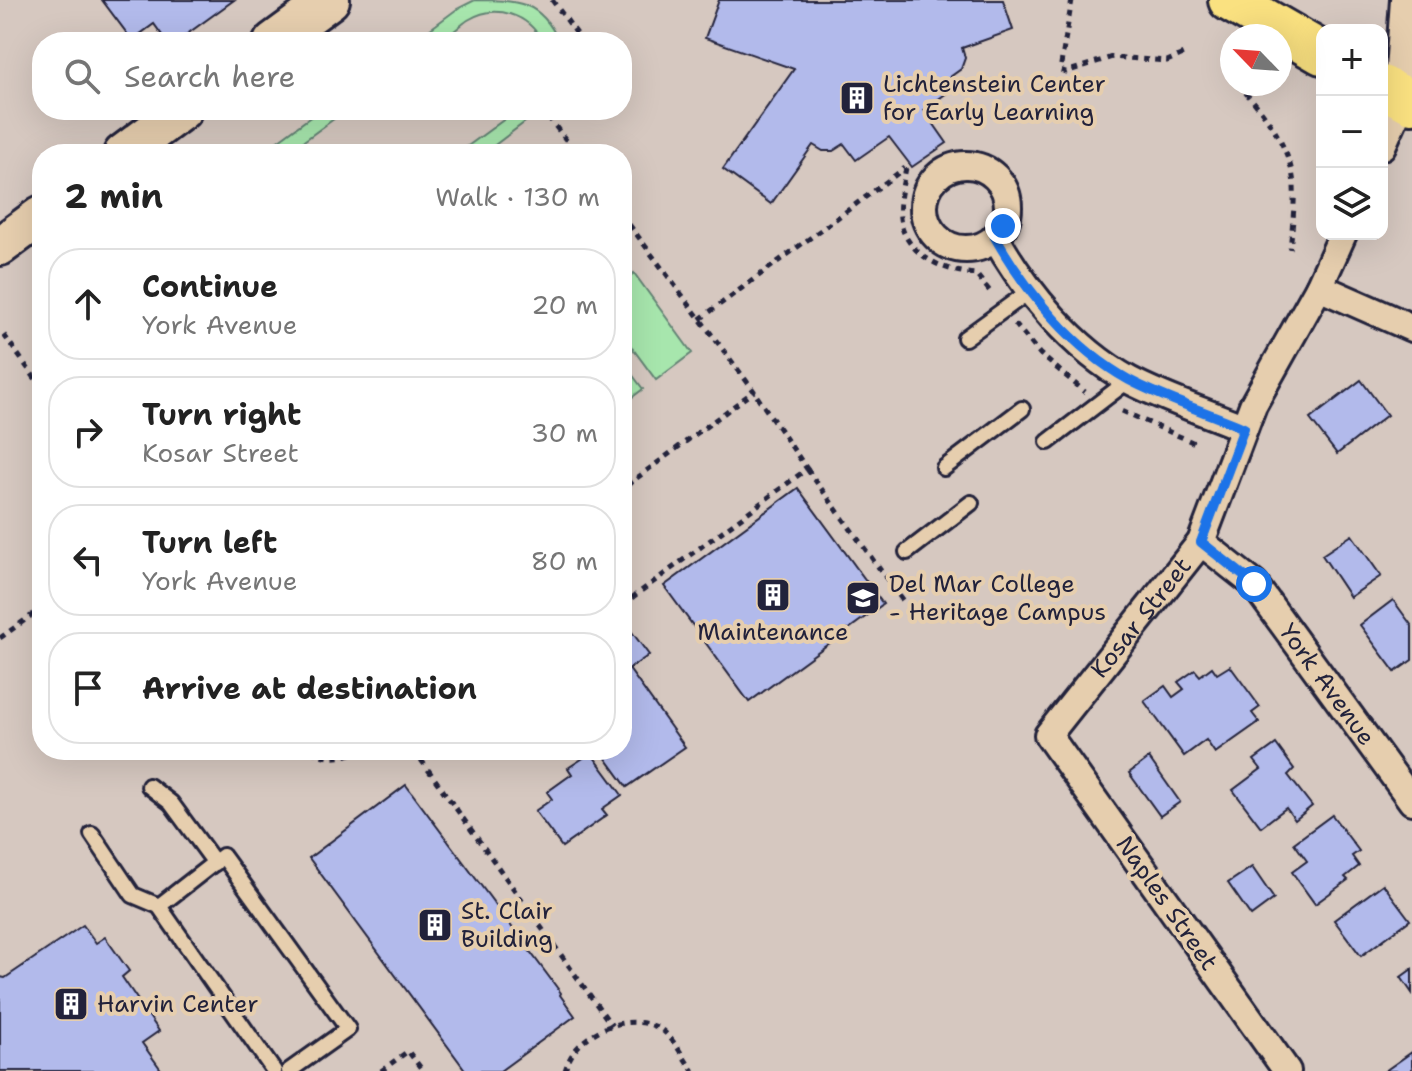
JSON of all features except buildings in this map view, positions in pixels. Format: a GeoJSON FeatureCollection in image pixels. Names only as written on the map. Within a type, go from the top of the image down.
{"type":"FeatureCollection","features":[{"type":"Feature","properties":{"kind":"main road"},"geometry":{"type":"LineString","coordinates":[[287,32],[330,0]]}},
{"type":"Feature","properties":{"kind":"main road"},"geometry":{"type":"LineString","coordinates":[[1230,0],[1316,50]]}},
{"type":"Feature","properties":{"kind":"main road"},"geometry":{"type":"LineString","coordinates":[[1402,93],[1410,0]]}},
{"type":"Feature","properties":{"kind":"main road"},"geometry":{"type":"LineString","coordinates":[[136,144],[169,120]]}},
{"type":"Feature","properties":{"kind":"main road"},"geometry":{"type":"LineString","coordinates":[[0,246],[32,222]]}},
{"type":"Feature","properties":{"kind":"street"},"geometry":{"type":"LineString","coordinates":[[1388,130],[1402,93]]}},
{"type":"Feature","properties":{"kind":"street"},"geometry":{"type":"LineString","coordinates":[[995,237],[1015,272],[1077,342],[1129,380],[1244,428]]}},
{"type":"Feature","properties":{"kind":"street","name":"Kosar Street"},"geometry":{"type":"LineString","coordinates":[[1048,735],[1201,542],[1253,405],[1319,287],[1340,240]]}},
{"type":"Feature","properties":{"kind":"street"},"geometry":{"type":"LineString","coordinates":[[1319,287],[1412,328]]}},
{"type":"Feature","properties":{"kind":"street","name":"York Avenue"},"geometry":{"type":"LineString","coordinates":[[1201,542],[1254,584],[1412,801]]}},
{"type":"Feature","properties":{"kind":"street","name":"Naples Street"},"geometry":{"type":"LineString","coordinates":[[1048,735],[1287,1071]]}},
{"type":"Feature","properties":{"kind":"lane"},"geometry":{"type":"LineString","coordinates":[[965,338],[1031,290]]}},
{"type":"Feature","properties":{"kind":"lane"},"geometry":{"type":"LineString","coordinates":[[1048,442],[1129,380]]}},
{"type":"Feature","properties":{"kind":"lane"},"geometry":{"type":"LineString","coordinates":[[944,468],[1022,409]]}},
{"type":"Feature","properties":{"kind":"lane"},"geometry":{"type":"LineString","coordinates":[[907,552],[971,503]]}},
{"type":"Feature","properties":{"kind":"lane"},"geometry":{"type":"LineString","coordinates":[[149,786],[171,803],[215,863]]}},
{"type":"Feature","properties":{"kind":"lane"},"geometry":{"type":"LineString","coordinates":[[92,834],[133,895],[159,906],[274,1071]]}},
{"type":"Feature","properties":{"kind":"lane"},"geometry":{"type":"LineString","coordinates":[[159,906],[223,856],[348,1029],[289,1071]]}},
{"type":"Feature","properties":{"kind":"path"},"geometry":{"type":"LineString","coordinates":[[552,0],[576,32]]}},
{"type":"Feature","properties":{"kind":"path"},"geometry":{"type":"LineString","coordinates":[[1072,0],[1060,70],[1066,72],[1112,57],[1167,61],[1188,52]]}},
{"type":"Feature","properties":{"kind":"path"},"geometry":{"type":"LineString","coordinates":[[1247,96],[1266,119],[1285,152],[1292,172],[1290,249]]}},
{"type":"Feature","properties":{"kind":"path"},"geometry":{"type":"LineString","coordinates":[[551,120],[569,144]]}},
{"type":"Feature","properties":{"kind":"path"},"geometry":{"type":"LineString","coordinates":[[700,319],[906,168]]}},
{"type":"Feature","properties":{"kind":"path"},"geometry":{"type":"LineString","coordinates":[[632,228],[754,391],[903,601]]}},
{"type":"Feature","properties":{"kind":"path"},"geometry":{"type":"LineString","coordinates":[[4,335],[32,374]]}},
{"type":"Feature","properties":{"kind":"path"},"geometry":{"type":"LineString","coordinates":[[632,482],[754,391]]}},
{"type":"Feature","properties":{"kind":"path"},"geometry":{"type":"LineString","coordinates":[[632,598],[807,469]]}},
{"type":"Feature","properties":{"kind":"path"},"geometry":{"type":"LineString","coordinates":[[0,638],[32,615]]}},
{"type":"Feature","properties":{"kind":"path"},"geometry":{"type":"LineString","coordinates":[[421,760],[612,1026]]}},
{"type":"Feature","properties":{"kind":"path"},"geometry":{"type":"LineString","coordinates":[[565,1071],[575,1051],[588,1037],[612,1026],[644,1024],[660,1028],[693,1071]]}},
{"type":"Feature","properties":{"kind":"path"},"geometry":{"type":"LineString","coordinates":[[381,1071],[408,1051],[423,1071]]}},
{"type":"Feature","properties":{"kind":"green space"},"geometry":{"type":"Polygon","coordinates":[[[475,0],[515,2],[535,10],[554,32],[537,32],[520,18],[489,12],[468,20],[453,32],[426,32],[475,0]]]}},
{"type":"Feature","properties":{"kind":"green space"},"geometry":{"type":"Polygon","coordinates":[[[306,120],[332,120],[300,144],[274,144],[306,120]]]}},
{"type":"Feature","properties":{"kind":"green space"},"geometry":{"type":"Polygon","coordinates":[[[503,120],[528,120],[496,144],[471,144],[503,120]]]}},
{"type":"Feature","properties":{"kind":"green space"},"geometry":{"type":"Polygon","coordinates":[[[634,273],[692,353],[656,380],[632,348],[634,273]]]}},
{"type":"Feature","properties":{"kind":"green space"},"geometry":{"type":"Polygon","coordinates":[[[632,374],[643,389],[632,397],[632,374]]]}},
{"type":"Feature","properties":{"kind":"place","name":"Lichtenstein Center for Early Learning"},"geometry":{"type":"Point","coordinates":[857,98]}},
{"type":"Feature","properties":{"kind":"place","name":"Maintenance"},"geometry":{"type":"Point","coordinates":[773,595]}},
{"type":"Feature","properties":{"kind":"place","name":"Del Mar College - Heritage Campus"},"geometry":{"type":"Point","coordinates":[863,598]}},
{"type":"Feature","properties":{"kind":"place","name":"St. Clair Building"},"geometry":{"type":"Point","coordinates":[435,925]}},
{"type":"Feature","properties":{"kind":"place","name":"Harvin Center"},"geometry":{"type":"Point","coordinates":[71,1004]}},
{"type":"Feature","properties":{"kind":"route"},"geometry":{"type":"LineString","coordinates":[[1003,226],[995,237],[1015,272],[1077,342],[1129,380],[1244,428],[1201,542],[1254,584]]}}]}
